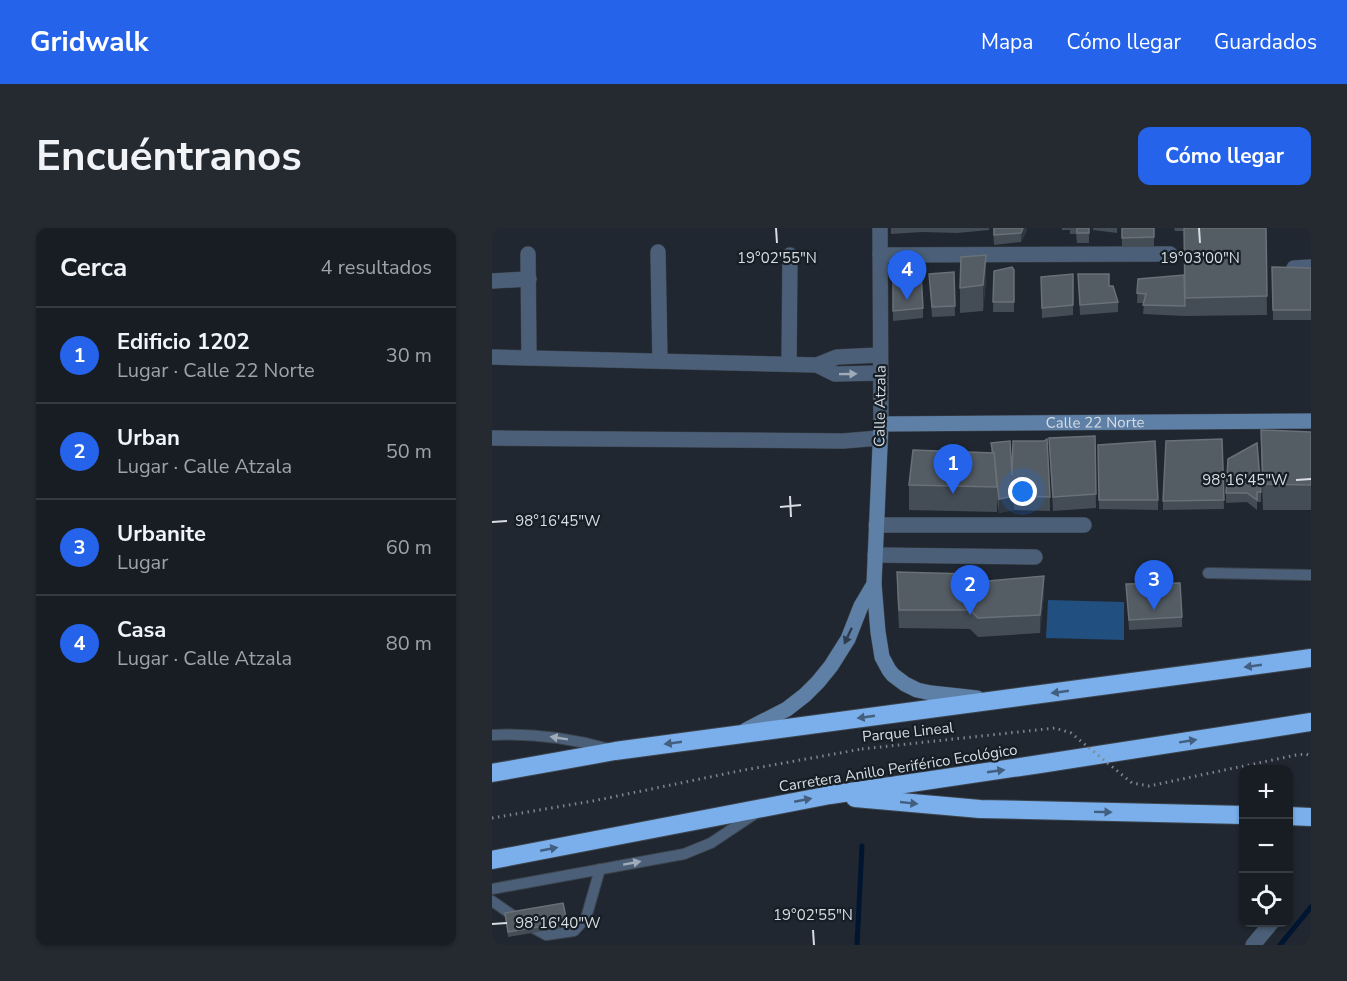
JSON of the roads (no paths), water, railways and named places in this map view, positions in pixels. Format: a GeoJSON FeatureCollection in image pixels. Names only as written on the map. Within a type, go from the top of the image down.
{"type":"FeatureCollection","features":[{"type":"Feature","properties":{"kind":"highway"},"geometry":{"type":"LineString","coordinates":[[492,773],[615,751],[1311,658]]}},
{"type":"Feature","properties":{"kind":"highway","name":"Carretera Anillo Periférico Ecológico"},"geometry":{"type":"LineString","coordinates":[[492,860],[830,795],[1311,722]]}},
{"type":"Feature","properties":{"kind":"highway"},"geometry":{"type":"LineString","coordinates":[[830,795],[981,809],[1239,815]]}},
{"type":"Feature","properties":{"kind":"highway"},"geometry":{"type":"LineString","coordinates":[[1293,816],[1311,817]]}},
{"type":"Feature","properties":{"kind":"street","name":"Calle Atzala"},"geometry":{"type":"LineString","coordinates":[[880,228],[880,431],[874,584],[882,657],[893,675],[904,684],[917,690],[996,700]]}},
{"type":"Feature","properties":{"kind":"street"},"geometry":{"type":"LineString","coordinates":[[658,252],[660,361]]}},
{"type":"Feature","properties":{"kind":"street"},"geometry":{"type":"LineString","coordinates":[[528,254],[529,357]]}},
{"type":"Feature","properties":{"kind":"street"},"geometry":{"type":"LineString","coordinates":[[880,255],[1170,254]]}},
{"type":"Feature","properties":{"kind":"street"},"geometry":{"type":"LineString","coordinates":[[789,255],[789,364]]}},
{"type":"Feature","properties":{"kind":"street"},"geometry":{"type":"LineString","coordinates":[[1294,268],[1311,267]]}},
{"type":"Feature","properties":{"kind":"street"},"geometry":{"type":"LineString","coordinates":[[492,281],[529,279]]}},
{"type":"Feature","properties":{"kind":"street"},"geometry":{"type":"LineString","coordinates":[[492,357],[818,365],[837,357],[880,355]]}},
{"type":"Feature","properties":{"kind":"street"},"geometry":{"type":"LineString","coordinates":[[818,365],[835,374],[880,373]]}},
{"type":"Feature","properties":{"kind":"street","name":"Calle 22 Norte"},"geometry":{"type":"LineString","coordinates":[[880,431],[1311,420]]}},
{"type":"Feature","properties":{"kind":"street"},"geometry":{"type":"LineString","coordinates":[[492,438],[843,441],[880,431]]}},
{"type":"Feature","properties":{"kind":"street"},"geometry":{"type":"LineString","coordinates":[[876,525],[1084,525]]}},
{"type":"Feature","properties":{"kind":"street"},"geometry":{"type":"LineString","coordinates":[[875,555],[1035,556]]}},
{"type":"Feature","properties":{"kind":"street","name":"Calle Atzala"},"geometry":{"type":"LineString","coordinates":[[738,735],[787,709],[818,682],[848,639],[861,606],[874,584]]}},
{"type":"Feature","properties":{"kind":"street"},"geometry":{"type":"LineString","coordinates":[[1253,945],[1268,927]]}},
{"type":"Feature","properties":{"kind":"lane"},"geometry":{"type":"LineString","coordinates":[[1208,573],[1311,575]]}},
{"type":"Feature","properties":{"kind":"lane"},"geometry":{"type":"LineString","coordinates":[[492,735],[548,736],[581,741],[615,751]]}},
{"type":"Feature","properties":{"kind":"lane"},"geometry":{"type":"LineString","coordinates":[[492,889],[684,854],[724,836],[764,808]]}},
{"type":"Feature","properties":{"kind":"lane"},"geometry":{"type":"LineString","coordinates":[[492,901],[520,921],[546,935],[574,931],[586,918],[600,869]]}},
{"type":"Feature","properties":{"kind":"waterway"},"geometry":{"type":"LineString","coordinates":[[857,945],[862,846]]}},
{"type":"Feature","properties":{"kind":"waterway"},"geometry":{"type":"LineString","coordinates":[[1280,945],[1311,907]]}},
{"type":"Feature","properties":{"kind":"place","name":"Casa"},"geometry":{"type":"Point","coordinates":[907,300]}},
{"type":"Feature","properties":{"kind":"place","name":"Edificio 1202"},"geometry":{"type":"Point","coordinates":[953,494]}},
{"type":"Feature","properties":{"kind":"place","name":"Urbanite"},"geometry":{"type":"Point","coordinates":[1154,610]}},
{"type":"Feature","properties":{"kind":"place","name":"Urban"},"geometry":{"type":"Point","coordinates":[970,615]}}]}
